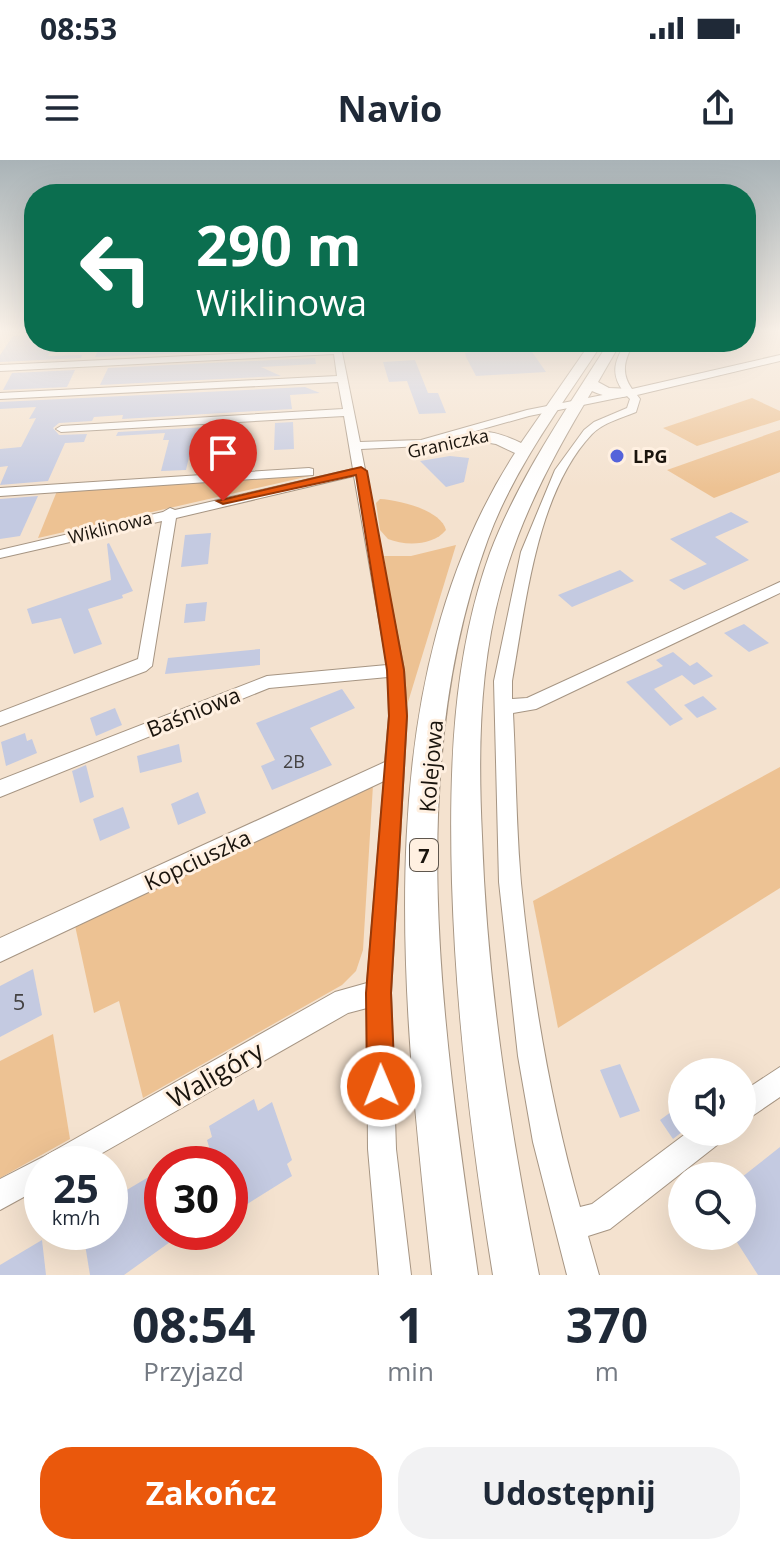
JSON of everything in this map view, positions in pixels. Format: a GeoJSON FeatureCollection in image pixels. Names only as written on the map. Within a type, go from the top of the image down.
{"type":"FeatureCollection","features":[{"type":"Feature","properties":{"kind":"highway","name":"Kolejowa"},"geometry":{"type":"LineString","coordinates":[[516,1275],[493,1143],[472,955],[466,819],[469,710],[483,617],[499,556],[578,384]]}},
{"type":"Feature","properties":{"kind":"highway","name":"Kolejowa"},"geometry":{"type":"LineString","coordinates":[[455,1275],[428,1008],[424,864],[429,757],[442,664],[463,578],[483,528],[525,451],[568,406],[584,384]]}},
{"type":"Feature","properties":{"kind":"highway"},"geometry":{"type":"LineString","coordinates":[[568,406],[607,392],[630,395]]}},
{"type":"Feature","properties":{"kind":"highway"},"geometry":{"type":"LineString","coordinates":[[478,437],[499,439],[525,451]]}},
{"type":"Feature","properties":{"kind":"street"},"geometry":{"type":"LineString","coordinates":[[0,396],[242,384]]}},
{"type":"Feature","properties":{"kind":"street","name":"Kolejowa"},"geometry":{"type":"LineString","coordinates":[[345,384],[396,670],[398,716],[379,993],[382,1149],[395,1275]]}},
{"type":"Feature","properties":{"kind":"street"},"geometry":{"type":"LineString","coordinates":[[583,1275],[547,1142],[531,1056],[510,882],[503,681],[511,631],[537,524],[561,470],[588,432],[598,424],[632,410],[636,403],[621,384]]}},
{"type":"Feature","properties":{"kind":"street"},"geometry":{"type":"LineString","coordinates":[[568,406],[673,384]]}},
{"type":"Feature","properties":{"kind":"street","name":"Graniczka"},"geometry":{"type":"LineString","coordinates":[[358,446],[388,453],[416,453],[478,437],[568,406]]}},
{"type":"Feature","properties":{"kind":"street","name":"Graniczka"},"geometry":{"type":"LineString","coordinates":[[358,446],[422,443],[568,406]]}},
{"type":"Feature","properties":{"kind":"street"},"geometry":{"type":"LineString","coordinates":[[61,429],[350,412]]}},
{"type":"Feature","properties":{"kind":"street","name":"Wiklinowa"},"geometry":{"type":"LineString","coordinates":[[0,554],[170,512],[361,471]]}},
{"type":"Feature","properties":{"kind":"street"},"geometry":{"type":"LineString","coordinates":[[0,492],[322,472],[329,477]]}},
{"type":"Feature","properties":{"kind":"street"},"geometry":{"type":"LineString","coordinates":[[0,719],[140,667],[146,662],[170,512]]}},
{"type":"Feature","properties":{"kind":"street"},"geometry":{"type":"LineString","coordinates":[[504,707],[530,704],[780,587]]}},
{"type":"Feature","properties":{"kind":"street","name":"Baśniowa"},"geometry":{"type":"LineString","coordinates":[[0,789],[267,682],[396,670]]}},
{"type":"Feature","properties":{"kind":"street","name":"Kopciuszka"},"geometry":{"type":"LineString","coordinates":[[0,950],[394,767]]}},
{"type":"Feature","properties":{"kind":"street","name":"Waligóry"},"geometry":{"type":"LineString","coordinates":[[87,1146],[344,1001],[379,993]]}},
{"type":"Feature","properties":{"kind":"street"},"geometry":{"type":"LineString","coordinates":[[756,1098],[780,1080]]}},
{"type":"Feature","properties":{"kind":"street"},"geometry":{"type":"LineString","coordinates":[[571,1224],[599,1218],[693,1146]]}},
{"type":"Feature","properties":{"kind":"street"},"geometry":{"type":"LineString","coordinates":[[0,1195],[24,1181]]}},
{"type":"Feature","properties":{"kind":"shaded area"},"geometry":{"type":"Polygon","coordinates":[[[752,398],[780,411],[780,420],[697,446],[663,428],[752,398]]]}},
{"type":"Feature","properties":{"kind":"shaded area"},"geometry":{"type":"Polygon","coordinates":[[[780,430],[780,472],[714,498],[667,470],[780,430]]]}},
{"type":"Feature","properties":{"kind":"shaded area"},"geometry":{"type":"Polygon","coordinates":[[[314,475],[38,538],[57,491],[314,475]]]}},
{"type":"Feature","properties":{"kind":"shaded area"},"geometry":{"type":"Polygon","coordinates":[[[380,499],[398,501],[428,512],[443,523],[446,530],[426,542],[402,543],[388,539],[380,530],[376,503],[380,499]]]}},
{"type":"Feature","properties":{"kind":"shaded area"},"geometry":{"type":"Polygon","coordinates":[[[456,545],[405,712],[384,556],[411,556],[456,545]]]}},
{"type":"Feature","properties":{"kind":"shaded area"},"geometry":{"type":"Polygon","coordinates":[[[780,767],[780,888],[558,1028],[533,901],[780,767]]]}},
{"type":"Feature","properties":{"kind":"shaded area"},"geometry":{"type":"Polygon","coordinates":[[[373,785],[363,950],[356,971],[342,985],[143,1098],[119,1001],[94,1013],[74,921],[373,785]]]}},
{"type":"Feature","properties":{"kind":"shaded area"},"geometry":{"type":"Polygon","coordinates":[[[53,1034],[70,1139],[57,1146],[24,1146],[24,1165],[0,1178],[0,1061],[53,1034]]]}},
{"type":"Feature","properties":{"kind":"building"},"geometry":{"type":"Polygon","coordinates":[[[6,384],[68,384],[67,387],[3,390],[6,384]]]}},
{"type":"Feature","properties":{"kind":"building"},"geometry":{"type":"Polygon","coordinates":[[[408,384],[424,384],[428,393],[438,393],[446,413],[419,414],[408,384]]]}},
{"type":"Feature","properties":{"kind":"building"},"geometry":{"type":"Polygon","coordinates":[[[305,387],[320,393],[290,395],[292,409],[122,419],[123,415],[59,423],[53,428],[59,435],[87,434],[84,442],[65,443],[48,481],[0,485],[8,466],[0,467],[0,449],[21,447],[36,418],[29,419],[36,407],[0,409],[0,402],[305,387]]]}},
{"type":"Feature","properties":{"kind":"building"},"geometry":{"type":"Polygon","coordinates":[[[293,422],[294,449],[274,450],[275,423],[293,422]]]}},
{"type":"Feature","properties":{"kind":"building"},"geometry":{"type":"Polygon","coordinates":[[[226,426],[224,455],[189,457],[186,470],[161,471],[169,440],[163,440],[165,433],[116,436],[118,432],[226,426]]]}},
{"type":"Feature","properties":{"kind":"building"},"geometry":{"type":"Polygon","coordinates":[[[250,449],[250,469],[230,468],[231,450],[250,449]]]}},
{"type":"Feature","properties":{"kind":"building"},"geometry":{"type":"Polygon","coordinates":[[[450,456],[469,458],[464,482],[446,487],[420,461],[450,456]]]}},
{"type":"Feature","properties":{"kind":"building"},"geometry":{"type":"Polygon","coordinates":[[[38,496],[20,536],[0,539],[0,499],[38,496]]]}},
{"type":"Feature","properties":{"kind":"building"},"geometry":{"type":"Polygon","coordinates":[[[731,512],[749,522],[715,537],[749,560],[684,590],[669,580],[707,564],[670,539],[731,512]]]}},
{"type":"Feature","properties":{"kind":"building"},"geometry":{"type":"Polygon","coordinates":[[[211,533],[208,564],[181,567],[185,535],[211,533]]]}},
{"type":"Feature","properties":{"kind":"building"},"geometry":{"type":"Polygon","coordinates":[[[109,543],[133,591],[122,595],[123,598],[88,609],[102,644],[74,654],[61,618],[32,624],[27,609],[111,580],[109,543]]]}},
{"type":"Feature","properties":{"kind":"building"},"geometry":{"type":"Polygon","coordinates":[[[620,570],[634,581],[572,607],[558,595],[620,570]]]}},
{"type":"Feature","properties":{"kind":"building"},"geometry":{"type":"Polygon","coordinates":[[[207,602],[205,621],[184,623],[186,604],[207,602]]]}},
{"type":"Feature","properties":{"kind":"building"},"geometry":{"type":"Polygon","coordinates":[[[744,624],[769,643],[749,652],[724,633],[744,624]]]}},
{"type":"Feature","properties":{"kind":"building"},"geometry":{"type":"Polygon","coordinates":[[[260,649],[260,665],[165,674],[168,658],[260,649]]]}},
{"type":"Feature","properties":{"kind":"building"},"geometry":{"type":"Polygon","coordinates":[[[673,652],[690,666],[697,662],[713,676],[694,685],[682,675],[654,689],[683,719],[670,726],[626,682],[663,666],[656,660],[673,652]]]}},
{"type":"Feature","properties":{"kind":"building"},"geometry":{"type":"Polygon","coordinates":[[[342,689],[355,708],[310,728],[332,765],[272,790],[261,766],[275,760],[256,723],[342,689]]]}},
{"type":"Feature","properties":{"kind":"building"},"geometry":{"type":"Polygon","coordinates":[[[703,696],[717,709],[697,718],[684,705],[703,696]]]}},
{"type":"Feature","properties":{"kind":"building"},"geometry":{"type":"Polygon","coordinates":[[[115,708],[122,725],[96,736],[90,718],[115,708]]]}},
{"type":"Feature","properties":{"kind":"building"},"geometry":{"type":"Polygon","coordinates":[[[25,733],[27,741],[32,739],[37,753],[6,766],[1,742],[25,733]]]}},
{"type":"Feature","properties":{"kind":"building"},"geometry":{"type":"Polygon","coordinates":[[[179,744],[182,762],[140,773],[137,756],[179,744]]]}},
{"type":"Feature","properties":{"kind":"building"},"geometry":{"type":"Polygon","coordinates":[[[86,765],[94,797],[80,803],[72,771],[86,765]]]}},
{"type":"Feature","properties":{"kind":"building"},"geometry":{"type":"Polygon","coordinates":[[[198,792],[206,813],[178,825],[171,804],[198,792]]]}},
{"type":"Feature","properties":{"kind":"building"},"geometry":{"type":"Polygon","coordinates":[[[123,807],[130,828],[100,841],[93,819],[123,807]]]}},
{"type":"Feature","properties":{"kind":"building"},"geometry":{"type":"Polygon","coordinates":[[[33,969],[42,1015],[0,1037],[0,986],[33,969]]]}},
{"type":"Feature","properties":{"kind":"building"},"geometry":{"type":"Polygon","coordinates":[[[620,1064],[640,1111],[620,1118],[600,1070],[620,1064]]]}},
{"type":"Feature","properties":{"kind":"building"},"geometry":{"type":"Polygon","coordinates":[[[254,1099],[258,1111],[272,1102],[292,1160],[287,1164],[292,1176],[248,1204],[248,1146],[209,1146],[207,1140],[212,1137],[209,1126],[254,1099]]]}},
{"type":"Feature","properties":{"kind":"building"},"geometry":{"type":"Polygon","coordinates":[[[668,1114],[668,1132],[660,1120],[668,1114]]]}},
{"type":"Feature","properties":{"kind":"building"},"geometry":{"type":"Polygon","coordinates":[[[780,1147],[780,1275],[758,1275],[742,1250],[756,1250],[756,1166],[780,1147]]]}},
{"type":"Feature","properties":{"kind":"building"},"geometry":{"type":"Polygon","coordinates":[[[144,1180],[144,1250],[159,1250],[124,1275],[90,1275],[86,1250],[128,1250],[128,1189],[144,1180]]]}},
{"type":"Feature","properties":{"kind":"building"},"geometry":{"type":"Polygon","coordinates":[[[25,1250],[43,1250],[46,1275],[0,1275],[0,1265],[25,1250]]]}},
{"type":"Feature","properties":{"kind":"place","name":"LPG"},"geometry":{"type":"Point","coordinates":[617,456]}},
{"type":"Feature","properties":{"kind":"route"},"geometry":{"type":"LineString","coordinates":[[223,501],[361,471],[396,670],[398,716],[379,993],[381,1086]]}}]}
